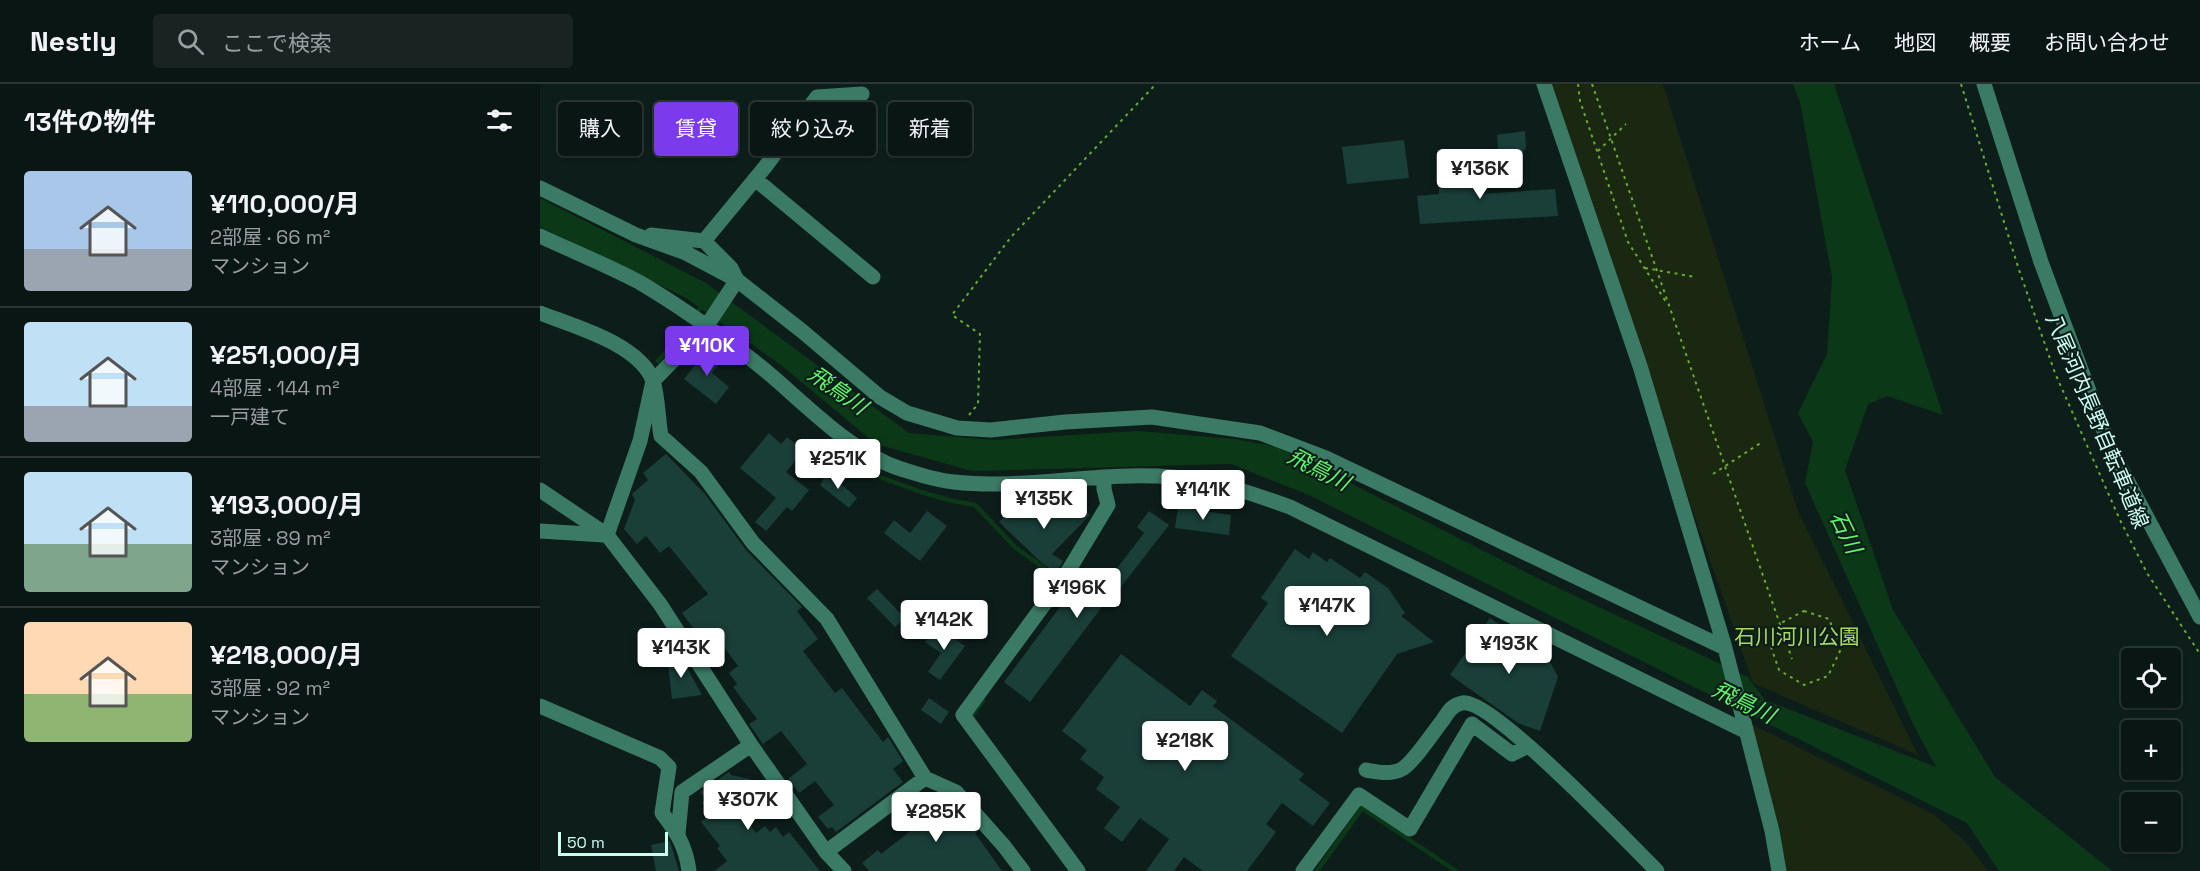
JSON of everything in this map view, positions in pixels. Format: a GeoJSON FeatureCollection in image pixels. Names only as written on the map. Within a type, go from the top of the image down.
{"type":"FeatureCollection","features":[{"type":"Feature","properties":{"kind":"street"},"geometry":{"type":"LineString","coordinates":[[1544,84],[1636,355],[1725,648],[1772,831],[1779,871]]}},
{"type":"Feature","properties":{"kind":"street"},"geometry":{"type":"LineString","coordinates":[[1984,84],[2041,262],[2110,450],[2200,617]]}},
{"type":"Feature","properties":{"kind":"street"},"geometry":{"type":"LineString","coordinates":[[704,241],[817,98],[862,94]]}},
{"type":"Feature","properties":{"kind":"street"},"geometry":{"type":"LineString","coordinates":[[755,179],[873,277]]}},
{"type":"Feature","properties":{"kind":"street"},"geometry":{"type":"LineString","coordinates":[[540,188],[642,238],[686,253],[736,283],[802,331],[880,397],[907,413],[957,428],[991,430],[1065,422],[1152,417],[1260,433],[1326,458],[1725,648]]}},
{"type":"Feature","properties":{"kind":"street"},"geometry":{"type":"LineString","coordinates":[[642,238],[654,235],[704,241],[731,268],[736,283]]}},
{"type":"Feature","properties":{"kind":"street"},"geometry":{"type":"LineString","coordinates":[[540,236],[638,282],[708,323],[861,450],[899,469],[952,482],[1012,484],[1104,477],[1172,477],[1232,486],[1290,507],[1745,731]]}},
{"type":"Feature","properties":{"kind":"street"},"geometry":{"type":"LineString","coordinates":[[607,536],[640,441],[653,381],[708,323],[736,283]]}},
{"type":"Feature","properties":{"kind":"street"},"geometry":{"type":"LineString","coordinates":[[540,313],[613,341],[636,359],[653,381],[661,436],[701,472],[753,543],[827,619],[925,778],[956,792],[1023,871]]}},
{"type":"Feature","properties":{"kind":"street"},"geometry":{"type":"LineString","coordinates":[[1077,871],[963,715],[1067,573],[1108,505],[1104,477]]}},
{"type":"Feature","properties":{"kind":"street"},"geometry":{"type":"LineString","coordinates":[[540,490],[607,536],[660,604],[751,745],[826,852],[844,871]]}},
{"type":"Feature","properties":{"kind":"street"},"geometry":{"type":"LineString","coordinates":[[540,531],[607,536]]}},
{"type":"Feature","properties":{"kind":"street"},"geometry":{"type":"LineString","coordinates":[[1366,770],[1385,773],[1402,768],[1416,754],[1452,706],[1463,702],[1471,703],[1484,710],[1545,760],[1657,871]]}},
{"type":"Feature","properties":{"kind":"street"},"geometry":{"type":"LineString","coordinates":[[540,706],[660,758],[669,767],[662,813],[678,834],[688,861],[689,871]]}},
{"type":"Feature","properties":{"kind":"street"},"geometry":{"type":"LineString","coordinates":[[1303,871],[1355,800],[1410,829],[1472,724],[1512,754],[1528,747]]}},
{"type":"Feature","properties":{"kind":"street"},"geometry":{"type":"LineString","coordinates":[[678,834],[682,792],[751,745]]}},
{"type":"Feature","properties":{"kind":"street"},"geometry":{"type":"LineString","coordinates":[[826,852],[925,778]]}},
{"type":"Feature","properties":{"kind":"path"},"geometry":{"type":"LineString","coordinates":[[969,415],[978,404],[980,334],[952,315],[1011,237],[1156,84]]}},
{"type":"Feature","properties":{"kind":"path"},"geometry":{"type":"LineString","coordinates":[[1578,84],[1580,101],[1628,242],[1669,306]]}},
{"type":"Feature","properties":{"kind":"path"},"geometry":{"type":"LineString","coordinates":[[1592,84],[1792,659]]}},
{"type":"Feature","properties":{"kind":"path","name":"八尾河内長野自転車道線"},"geometry":{"type":"LineString","coordinates":[[1961,84],[2019,270],[2055,373],[2120,520],[2147,573],[2200,654]]}},
{"type":"Feature","properties":{"kind":"path"},"geometry":{"type":"LineString","coordinates":[[1597,152],[1626,124]]}},
{"type":"Feature","properties":{"kind":"path"},"geometry":{"type":"LineString","coordinates":[[1644,268],[1695,277]]}},
{"type":"Feature","properties":{"kind":"path"},"geometry":{"type":"LineString","coordinates":[[1713,474],[1762,442]]}},
{"type":"Feature","properties":{"kind":"path"},"geometry":{"type":"LineString","coordinates":[[1804,611],[1829,619],[1841,649],[1828,676],[1804,684],[1779,670],[1771,646],[1781,623],[1804,611]]}},
{"type":"Feature","properties":{"kind":"green space","name":"石川河川公園"},"geometry":{"type":"Polygon","coordinates":[[[1544,84],[1663,84],[1798,511],[1918,755],[1753,683],[1544,84]]]}},
{"type":"Feature","properties":{"kind":"green space"},"geometry":{"type":"Polygon","coordinates":[[[1749,723],[1933,814],[1965,841],[1988,871],[1785,871],[1749,723]]]}},
{"type":"Feature","properties":{"kind":"water"},"geometry":{"type":"Polygon","coordinates":[[[1793,84],[1834,84],[1943,415],[1887,396],[1868,404],[1845,470],[1893,610],[1995,777],[2112,871],[1999,871],[1967,823],[1311,496],[1231,464],[972,471],[876,444],[781,365],[686,298],[540,227],[540,198],[706,283],[909,433],[993,440],[1138,431],[1234,439],[1279,447],[1539,579],[1748,677],[1765,700],[1936,767],[1913,724],[1805,483],[1813,442],[1798,413],[1827,354],[1832,277],[1800,102],[1793,84]]]}},
{"type":"Feature","properties":{"kind":"building"},"geometry":{"type":"Polygon","coordinates":[[[1525,131],[1526,148],[1517,160],[1499,161],[1497,135],[1525,131]]]}},
{"type":"Feature","properties":{"kind":"building"},"geometry":{"type":"Polygon","coordinates":[[[1404,140],[1409,178],[1347,184],[1342,147],[1404,140]]]}},
{"type":"Feature","properties":{"kind":"building"},"geometry":{"type":"Polygon","coordinates":[[[1477,164],[1480,194],[1555,189],[1558,216],[1420,224],[1417,196],[1439,194],[1438,167],[1477,164]]]}},
{"type":"Feature","properties":{"kind":"building"},"geometry":{"type":"Polygon","coordinates":[[[708,349],[722,360],[712,373],[729,387],[716,404],[684,379],[708,349]]]}},
{"type":"Feature","properties":{"kind":"building"},"geometry":{"type":"Polygon","coordinates":[[[769,433],[781,444],[787,437],[804,451],[786,472],[809,490],[792,511],[787,507],[766,531],[755,522],[776,498],[740,468],[769,433]]]}},
{"type":"Feature","properties":{"kind":"building"},"geometry":{"type":"Polygon","coordinates":[[[666,454],[705,494],[746,550],[802,607],[797,611],[818,639],[803,651],[835,693],[842,688],[883,742],[888,737],[903,761],[893,769],[903,782],[836,832],[832,827],[828,829],[818,817],[834,805],[815,781],[799,793],[788,779],[807,764],[781,731],[763,744],[749,724],[757,719],[733,687],[737,684],[729,673],[738,666],[715,635],[704,643],[682,613],[708,594],[669,546],[660,553],[646,536],[637,544],[624,529],[635,500],[632,494],[648,480],[643,473],[666,454]]]}},
{"type":"Feature","properties":{"kind":"building"},"geometry":{"type":"Polygon","coordinates":[[[827,472],[857,498],[849,508],[820,485],[827,472]]]}},
{"type":"Feature","properties":{"kind":"building"},"geometry":{"type":"Polygon","coordinates":[[[1056,500],[1069,513],[1078,503],[1090,515],[1052,554],[1063,561],[1056,572],[1043,564],[999,522],[1020,502],[1037,519],[1056,500]]]}},
{"type":"Feature","properties":{"kind":"building"},"geometry":{"type":"Polygon","coordinates":[[[1178,507],[1231,515],[1229,535],[1175,528],[1178,507]]]}},
{"type":"Feature","properties":{"kind":"building"},"geometry":{"type":"Polygon","coordinates":[[[927,511],[947,526],[920,561],[884,533],[894,520],[910,533],[927,511]]]}},
{"type":"Feature","properties":{"kind":"building"},"geometry":{"type":"Polygon","coordinates":[[[1149,511],[1169,525],[1110,601],[1108,599],[1030,702],[1004,682],[1071,592],[1089,605],[1144,533],[1137,527],[1149,511]]]}},
{"type":"Feature","properties":{"kind":"building"},"geometry":{"type":"Polygon","coordinates":[[[1295,549],[1309,559],[1313,552],[1327,562],[1330,558],[1360,578],[1365,572],[1388,588],[1405,613],[1401,616],[1434,642],[1397,654],[1342,733],[1231,656],[1268,603],[1261,598],[1295,549]]]}},
{"type":"Feature","properties":{"kind":"building"},"geometry":{"type":"Polygon","coordinates":[[[877,589],[905,618],[895,627],[867,598],[877,589]]]}},
{"type":"Feature","properties":{"kind":"building"},"geometry":{"type":"Polygon","coordinates":[[[1490,618],[1548,658],[1558,677],[1540,731],[1518,723],[1450,675],[1490,618]]]}},
{"type":"Feature","properties":{"kind":"building"},"geometry":{"type":"Polygon","coordinates":[[[937,626],[965,646],[940,680],[928,672],[941,653],[925,642],[937,626]]]}},
{"type":"Feature","properties":{"kind":"building"},"geometry":{"type":"Polygon","coordinates":[[[680,654],[682,666],[686,666],[702,695],[672,699],[667,656],[680,654]]]}},
{"type":"Feature","properties":{"kind":"building"},"geometry":{"type":"Polygon","coordinates":[[[1121,654],[1190,706],[1202,690],[1217,701],[1213,706],[1304,774],[1299,780],[1330,803],[1313,826],[1282,803],[1266,824],[1276,832],[1247,871],[1203,871],[1184,857],[1174,871],[1146,871],[1169,839],[1140,818],[1122,842],[1104,828],[1120,807],[1096,789],[1104,777],[1080,759],[1087,750],[1062,731],[1121,654]]]}},
{"type":"Feature","properties":{"kind":"building"},"geometry":{"type":"Polygon","coordinates":[[[929,698],[949,712],[941,724],[921,710],[929,698]]]}},
{"type":"Feature","properties":{"kind":"building"},"geometry":{"type":"Polygon","coordinates":[[[729,772],[731,775],[750,779],[765,798],[743,816],[756,833],[765,826],[770,832],[776,827],[783,837],[789,832],[820,871],[714,871],[727,861],[717,848],[720,846],[701,822],[711,814],[702,803],[706,799],[700,792],[729,772]]]}},
{"type":"Feature","properties":{"kind":"building"},"geometry":{"type":"Polygon","coordinates":[[[936,794],[944,800],[946,798],[950,800],[978,831],[975,833],[1002,871],[869,871],[862,863],[878,850],[881,854],[917,826],[906,812],[921,801],[923,804],[936,794]]]}},
{"type":"Feature","properties":{"kind":"building"},"geometry":{"type":"Polygon","coordinates":[[[670,841],[679,871],[656,871],[651,845],[670,841]]]}},
{"type":"Feature","properties":{"kind":"waterway"},"geometry":{"type":"LineString","coordinates":[[698,311],[704,303]]}},
{"type":"Feature","properties":{"kind":"waterway"},"geometry":{"type":"LineString","coordinates":[[658,361],[684,332]]}},
{"type":"Feature","properties":{"kind":"waterway"},"geometry":{"type":"LineString","coordinates":[[874,475],[921,492],[975,505],[1016,548],[1057,577]]}},
{"type":"Feature","properties":{"kind":"waterway"},"geometry":{"type":"LineString","coordinates":[[973,719],[972,716],[983,701]]}},
{"type":"Feature","properties":{"kind":"waterway"},"geometry":{"type":"LineString","coordinates":[[1317,871],[1362,808],[1456,871]]}},
{"type":"Feature","properties":{"kind":"water label","name":"飛鳥川"},"geometry":{"type":"Point","coordinates":[838,390]}},
{"type":"Feature","properties":{"kind":"water label","name":"飛鳥川"},"geometry":{"type":"Point","coordinates":[1319,469]}},
{"type":"Feature","properties":{"kind":"water label","name":"石川"},"geometry":{"type":"Point","coordinates":[1846,532]}},
{"type":"Feature","properties":{"kind":"water label","name":"飛鳥川"},"geometry":{"type":"Point","coordinates":[1744,702]}}]}
